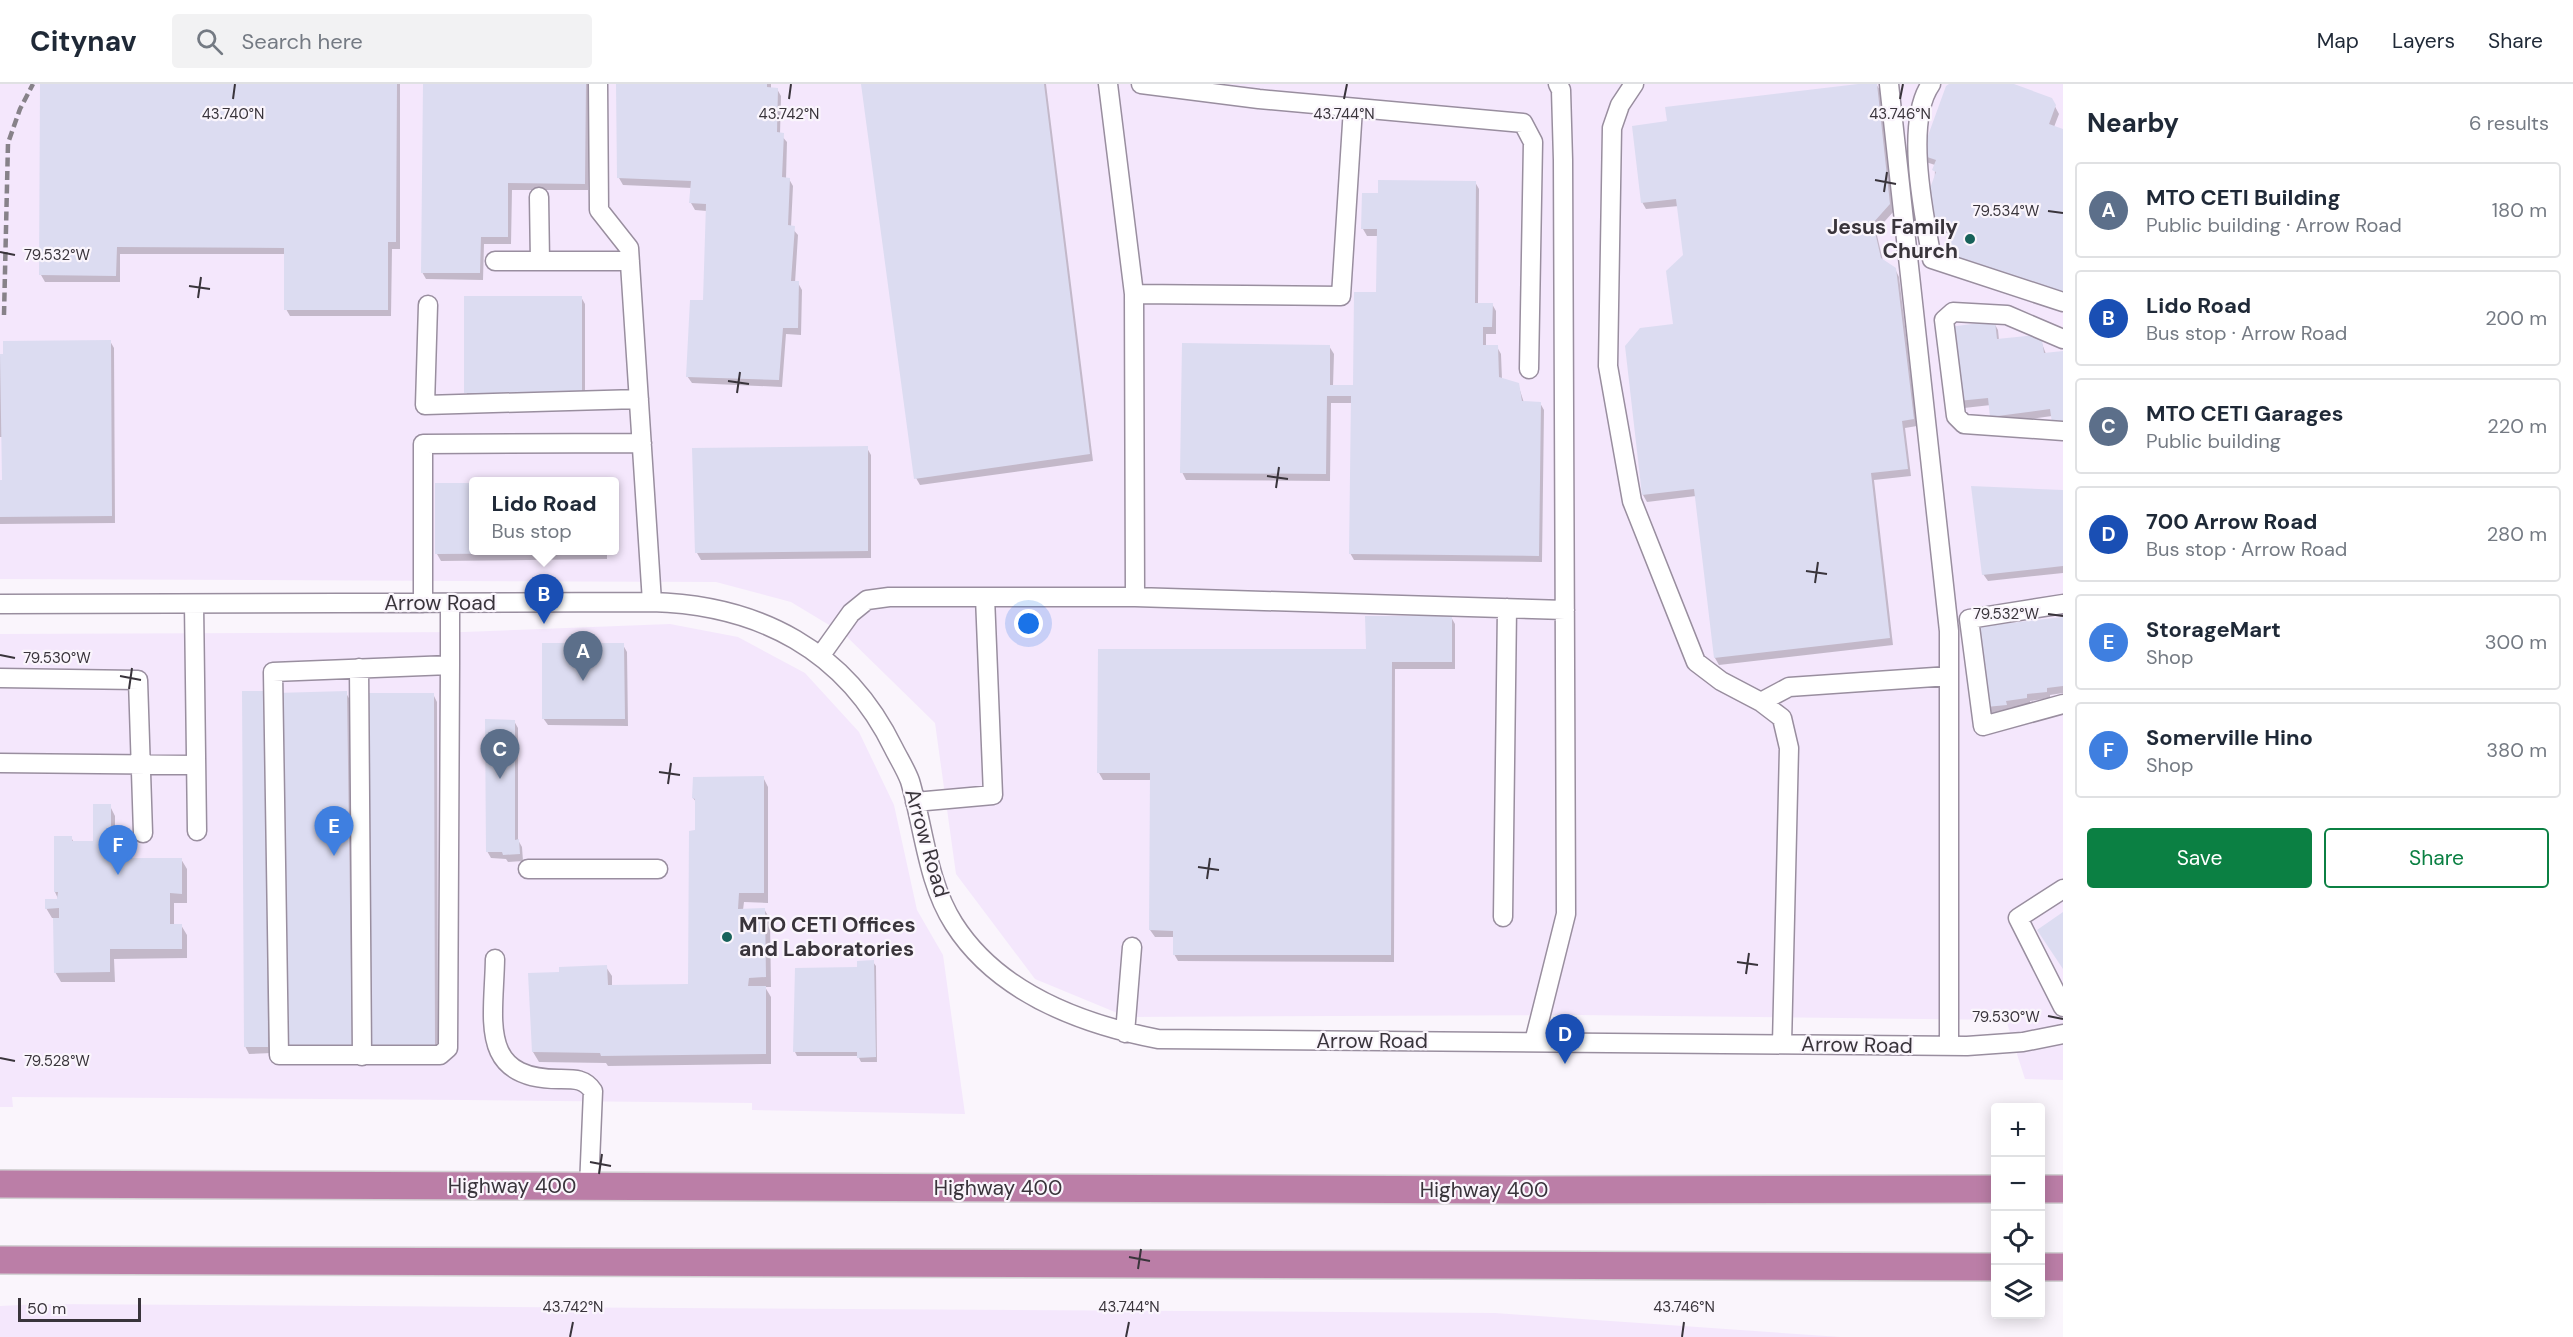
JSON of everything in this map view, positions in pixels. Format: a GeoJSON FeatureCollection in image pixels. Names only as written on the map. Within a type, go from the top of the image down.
{"type":"FeatureCollection","features":[{"type":"Feature","properties":{"kind":"highway","name":"Highway 400"},"geometry":{"type":"LineString","coordinates":[[0,1184],[1481,1190],[1991,1189]]}},
{"type":"Feature","properties":{"kind":"highway"},"geometry":{"type":"LineString","coordinates":[[2045,1189],[2063,1189]]}},
{"type":"Feature","properties":{"kind":"highway"},"geometry":{"type":"LineString","coordinates":[[0,1260],[1991,1267]]}},
{"type":"Feature","properties":{"kind":"highway"},"geometry":{"type":"LineString","coordinates":[[2045,1267],[2063,1267]]}},
{"type":"Feature","properties":{"kind":"street"},"geometry":{"type":"LineString","coordinates":[[598,84],[598,210],[629,255],[652,602]]}},
{"type":"Feature","properties":{"kind":"street"},"geometry":{"type":"LineString","coordinates":[[1108,84],[1134,294],[1135,597]]}},
{"type":"Feature","properties":{"kind":"street"},"geometry":{"type":"LineString","coordinates":[[1141,84],[1259,99],[1522,123],[1533,142],[1529,369]]}},
{"type":"Feature","properties":{"kind":"street"},"geometry":{"type":"LineString","coordinates":[[1534,1042],[1566,914],[1563,160],[1561,90],[1558,84]]}},
{"type":"Feature","properties":{"kind":"street"},"geometry":{"type":"LineString","coordinates":[[1634,84],[1620,105],[1612,128],[1608,366],[1632,501],[1696,662],[1721,681],[1761,702],[1782,718],[1789,748],[1782,1044]]}},
{"type":"Feature","properties":{"kind":"street"},"geometry":{"type":"LineString","coordinates":[[1889,84],[1949,631],[1949,1046]]}},
{"type":"Feature","properties":{"kind":"street"},"geometry":{"type":"LineString","coordinates":[[1931,84],[1924,94],[1917,144],[1932,259],[2063,302]]}},
{"type":"Feature","properties":{"kind":"street"},"geometry":{"type":"LineString","coordinates":[[1134,294],[1341,296],[1353,108]]}},
{"type":"Feature","properties":{"kind":"street"},"geometry":{"type":"LineString","coordinates":[[539,198],[540,261]]}},
{"type":"Feature","properties":{"kind":"street"},"geometry":{"type":"LineString","coordinates":[[495,261],[540,261],[629,255]]}},
{"type":"Feature","properties":{"kind":"street"},"geometry":{"type":"LineString","coordinates":[[428,304],[425,405],[639,399]]}},
{"type":"Feature","properties":{"kind":"street"},"geometry":{"type":"LineString","coordinates":[[2063,339],[2007,315],[1953,312],[1944,320],[1956,416],[1964,424],[2063,431]]}},
{"type":"Feature","properties":{"kind":"street"},"geometry":{"type":"LineString","coordinates":[[423,603],[423,444],[642,443]]}},
{"type":"Feature","properties":{"kind":"street"},"geometry":{"type":"LineString","coordinates":[[821,655],[851,612],[867,600],[889,597],[1135,597],[1565,610]]}},
{"type":"Feature","properties":{"kind":"street"},"geometry":{"type":"LineString","coordinates":[[915,802],[993,795],[985,597]]}},
{"type":"Feature","properties":{"kind":"street","name":"Arrow Road"},"geometry":{"type":"LineString","coordinates":[[0,604],[652,602],[683,603],[734,613],[787,635],[821,655],[848,680],[871,707],[909,780],[939,896],[954,924],[984,960],[1040,1001],[1081,1019],[1125,1033],[1158,1039],[1949,1046],[2023,1042],[2063,1034]]}},
{"type":"Feature","properties":{"kind":"street"},"geometry":{"type":"LineString","coordinates":[[450,603],[450,665],[448,1047],[440,1055],[282,1056],[277,1052],[272,675],[277,670],[450,665]]}},
{"type":"Feature","properties":{"kind":"street"},"geometry":{"type":"LineString","coordinates":[[195,604],[197,831]]}},
{"type":"Feature","properties":{"kind":"street"},"geometry":{"type":"LineString","coordinates":[[2063,604],[1969,619],[1983,726],[2063,704]]}},
{"type":"Feature","properties":{"kind":"street"},"geometry":{"type":"LineString","coordinates":[[1503,916],[1507,608]]}},
{"type":"Feature","properties":{"kind":"street"},"geometry":{"type":"LineString","coordinates":[[359,668],[362,1056]]}},
{"type":"Feature","properties":{"kind":"street"},"geometry":{"type":"LineString","coordinates":[[1761,702],[1789,687],[1949,676]]}},
{"type":"Feature","properties":{"kind":"street"},"geometry":{"type":"LineString","coordinates":[[0,678],[138,680],[143,833]]}},
{"type":"Feature","properties":{"kind":"street"},"geometry":{"type":"LineString","coordinates":[[0,763],[196,765]]}},
{"type":"Feature","properties":{"kind":"street"},"geometry":{"type":"LineString","coordinates":[[528,869],[658,869]]}},
{"type":"Feature","properties":{"kind":"street"},"geometry":{"type":"LineString","coordinates":[[2063,889],[2018,918],[2063,1007]]}},
{"type":"Feature","properties":{"kind":"street"},"geometry":{"type":"LineString","coordinates":[[1125,1033],[1132,947]]}},
{"type":"Feature","properties":{"kind":"street"},"geometry":{"type":"LineString","coordinates":[[495,959],[493,1033],[501,1059],[513,1070],[544,1080],[576,1079],[587,1082],[593,1091],[589,1187]]}},
{"type":"Feature","properties":{"kind":"shaded area"},"geometry":{"type":"Polygon","coordinates":[[[0,84],[2063,84],[2063,1080],[2025,1079],[2006,1020],[1576,1015],[1127,1017],[1035,979],[956,874],[935,723],[844,634],[791,602],[716,582],[0,579],[0,84]]]}},
{"type":"Feature","properties":{"kind":"shaded area"},"geometry":{"type":"Polygon","coordinates":[[[670,624],[738,637],[805,673],[859,732],[894,805],[917,910],[943,955],[965,1114],[752,1110],[752,1103],[466,1100],[12,1097],[13,1107],[0,1107],[0,634],[464,632],[670,624]]]}},
{"type":"Feature","properties":{"kind":"shaded area"},"geometry":{"type":"Polygon","coordinates":[[[41,1304],[1495,1313],[1841,1337],[0,1337],[0,1306],[41,1304]]]}},
{"type":"Feature","properties":{"kind":"building"},"geometry":{"type":"Polygon","coordinates":[[[40,84],[397,84],[396,242],[388,242],[388,310],[284,310],[284,248],[117,247],[116,276],[39,275],[40,84]]]}},
{"type":"Feature","properties":{"kind":"building"},"geometry":{"type":"Polygon","coordinates":[[[423,84],[586,84],[585,184],[508,183],[508,237],[481,237],[480,273],[421,273],[423,84]]]}},
{"type":"Feature","properties":{"kind":"building"},"geometry":{"type":"Polygon","coordinates":[[[616,84],[767,84],[767,87],[778,88],[777,132],[784,133],[782,177],[790,178],[788,225],[795,226],[791,281],[799,281],[798,328],[783,328],[779,380],[686,377],[690,300],[703,300],[706,204],[689,203],[691,181],[617,178],[616,84]]]}},
{"type":"Feature","properties":{"kind":"building"},"geometry":{"type":"Polygon","coordinates":[[[861,84],[1044,84],[1090,454],[914,479],[861,84]]]}},
{"type":"Feature","properties":{"kind":"building"},"geometry":{"type":"Polygon","coordinates":[[[1858,84],[1877,84],[1890,204],[1873,223],[1881,258],[1896,268],[1914,419],[1902,421],[1908,469],[1871,473],[1890,638],[1714,658],[1694,489],[1642,495],[1625,346],[1640,328],[1673,324],[1666,271],[1683,255],[1676,199],[1641,203],[1632,126],[1667,121],[1665,107],[1858,84]]]}},
{"type":"Feature","properties":{"kind":"building"},"geometry":{"type":"Polygon","coordinates":[[[1949,84],[2014,84],[2052,98],[2056,105],[2049,124],[2063,129],[2063,297],[1947,254],[1955,231],[1932,223],[1929,191],[1936,172],[1932,170],[1936,160],[1921,155],[1946,86],[1949,84]]]}},
{"type":"Feature","properties":{"kind":"building"},"geometry":{"type":"Polygon","coordinates":[[[1378,180],[1476,181],[1475,303],[1493,303],[1492,327],[1483,327],[1483,345],[1498,345],[1499,377],[1519,383],[1522,401],[1541,402],[1539,556],[1349,554],[1351,396],[1327,396],[1326,474],[1180,473],[1182,343],[1330,345],[1330,385],[1353,385],[1354,292],[1376,292],[1377,229],[1361,229],[1362,193],[1378,193],[1378,180]]]}},
{"type":"Feature","properties":{"kind":"building"},"geometry":{"type":"Polygon","coordinates":[[[464,296],[582,296],[582,393],[464,393],[464,296]]]}},
{"type":"Feature","properties":{"kind":"building"},"geometry":{"type":"Polygon","coordinates":[[[1995,321],[1997,339],[2036,335],[2042,340],[2044,353],[2063,351],[2063,427],[2052,423],[2050,409],[1990,417],[1988,398],[1958,401],[1949,327],[1995,321]]]}},
{"type":"Feature","properties":{"kind":"building"},"geometry":{"type":"Polygon","coordinates":[[[111,340],[112,516],[0,517],[0,480],[2,480],[0,354],[3,354],[3,341],[111,340]]]}},
{"type":"Feature","properties":{"kind":"building"},"geometry":{"type":"Polygon","coordinates":[[[868,446],[868,551],[695,553],[692,448],[868,446]]]}},
{"type":"Feature","properties":{"kind":"building"},"geometry":{"type":"Polygon","coordinates":[[[435,483],[469,483],[469,554],[435,554],[435,483]]]}},
{"type":"Feature","properties":{"kind":"building"},"geometry":{"type":"Polygon","coordinates":[[[1971,486],[2063,490],[2063,566],[1982,575],[1971,486]]]}},
{"type":"Feature","properties":{"kind":"building"},"geometry":{"type":"Polygon","coordinates":[[[1365,616],[1452,616],[1452,662],[1392,662],[1391,955],[1173,955],[1173,931],[1149,930],[1150,773],[1097,773],[1098,649],[1366,649],[1365,616]]]}},
{"type":"Feature","properties":{"kind":"building"},"geometry":{"type":"Polygon","coordinates":[[[2063,617],[2063,686],[2047,688],[2047,692],[2027,694],[2027,698],[2006,701],[2007,705],[1986,707],[1976,627],[2063,617]]]}},
{"type":"Feature","properties":{"kind":"building"},"geometry":{"type":"Polygon","coordinates":[[[542,643],[624,643],[625,719],[542,719],[542,643]]]}},
{"type":"Feature","properties":{"kind":"building"},"geometry":{"type":"Polygon","coordinates":[[[242,691],[266,691],[268,1047],[244,1047],[242,691]]]}},
{"type":"Feature","properties":{"kind":"building"},"geometry":{"type":"Polygon","coordinates":[[[347,691],[352,1047],[280,1048],[275,693],[347,691]]]}},
{"type":"Feature","properties":{"kind":"building"},"geometry":{"type":"Polygon","coordinates":[[[363,693],[434,693],[435,1048],[363,1048],[363,693]]]}},
{"type":"Feature","properties":{"kind":"building"},"geometry":{"type":"Polygon","coordinates":[[[485,719],[515,720],[515,840],[519,839],[520,854],[503,855],[502,852],[486,852],[485,719]]]}},
{"type":"Feature","properties":{"kind":"building","name":"MTO CETI Offices and Laboratories"},"geometry":{"type":"Polygon","coordinates":[[[764,776],[764,893],[739,893],[738,909],[765,908],[766,977],[749,978],[748,986],[766,986],[766,1054],[601,1056],[600,1053],[532,1052],[528,973],[559,972],[559,967],[607,965],[608,985],[688,984],[689,831],[695,830],[693,777],[764,776]]]}},
{"type":"Feature","properties":{"kind":"building"},"geometry":{"type":"Polygon","coordinates":[[[93,804],[111,804],[111,858],[182,858],[182,894],[170,893],[170,924],[182,924],[182,949],[110,949],[110,972],[54,973],[53,918],[59,918],[59,908],[45,909],[45,899],[57,899],[58,892],[54,892],[54,836],[72,836],[72,841],[93,841],[93,804]]]}},
{"type":"Feature","properties":{"kind":"building"},"geometry":{"type":"Polygon","coordinates":[[[2063,912],[2063,969],[2037,930],[2063,912]]]}},
{"type":"Feature","properties":{"kind":"building"},"geometry":{"type":"Polygon","coordinates":[[[874,960],[876,1057],[857,1058],[857,1052],[793,1052],[795,968],[857,967],[857,961],[874,960]]]}},
{"type":"Feature","properties":{"kind":"railway"},"geometry":{"type":"LineString","coordinates":[[4,315],[8,143],[20,109],[33,84]]}},
{"type":"Feature","properties":{"kind":"place","name":"Jesus Family Church"},"geometry":{"type":"Point","coordinates":[1970,239]}},
{"type":"Feature","properties":{"kind":"place","name":"Lido Road"},"geometry":{"type":"Point","coordinates":[544,624]}},
{"type":"Feature","properties":{"kind":"place","name":"MTO CETI Building"},"geometry":{"type":"Point","coordinates":[583,681]}},
{"type":"Feature","properties":{"kind":"place","name":"MTO CETI Garages"},"geometry":{"type":"Point","coordinates":[500,779]}},
{"type":"Feature","properties":{"kind":"place","name":"StorageMart"},"geometry":{"type":"Point","coordinates":[334,856]}},
{"type":"Feature","properties":{"kind":"place","name":"Somerville Hino"},"geometry":{"type":"Point","coordinates":[118,875]}},
{"type":"Feature","properties":{"kind":"place","name":"MTO CETI Offices and Laboratories"},"geometry":{"type":"Point","coordinates":[727,937]}},
{"type":"Feature","properties":{"kind":"place","name":"700 Arrow Road"},"geometry":{"type":"Point","coordinates":[1565,1064]}}]}
